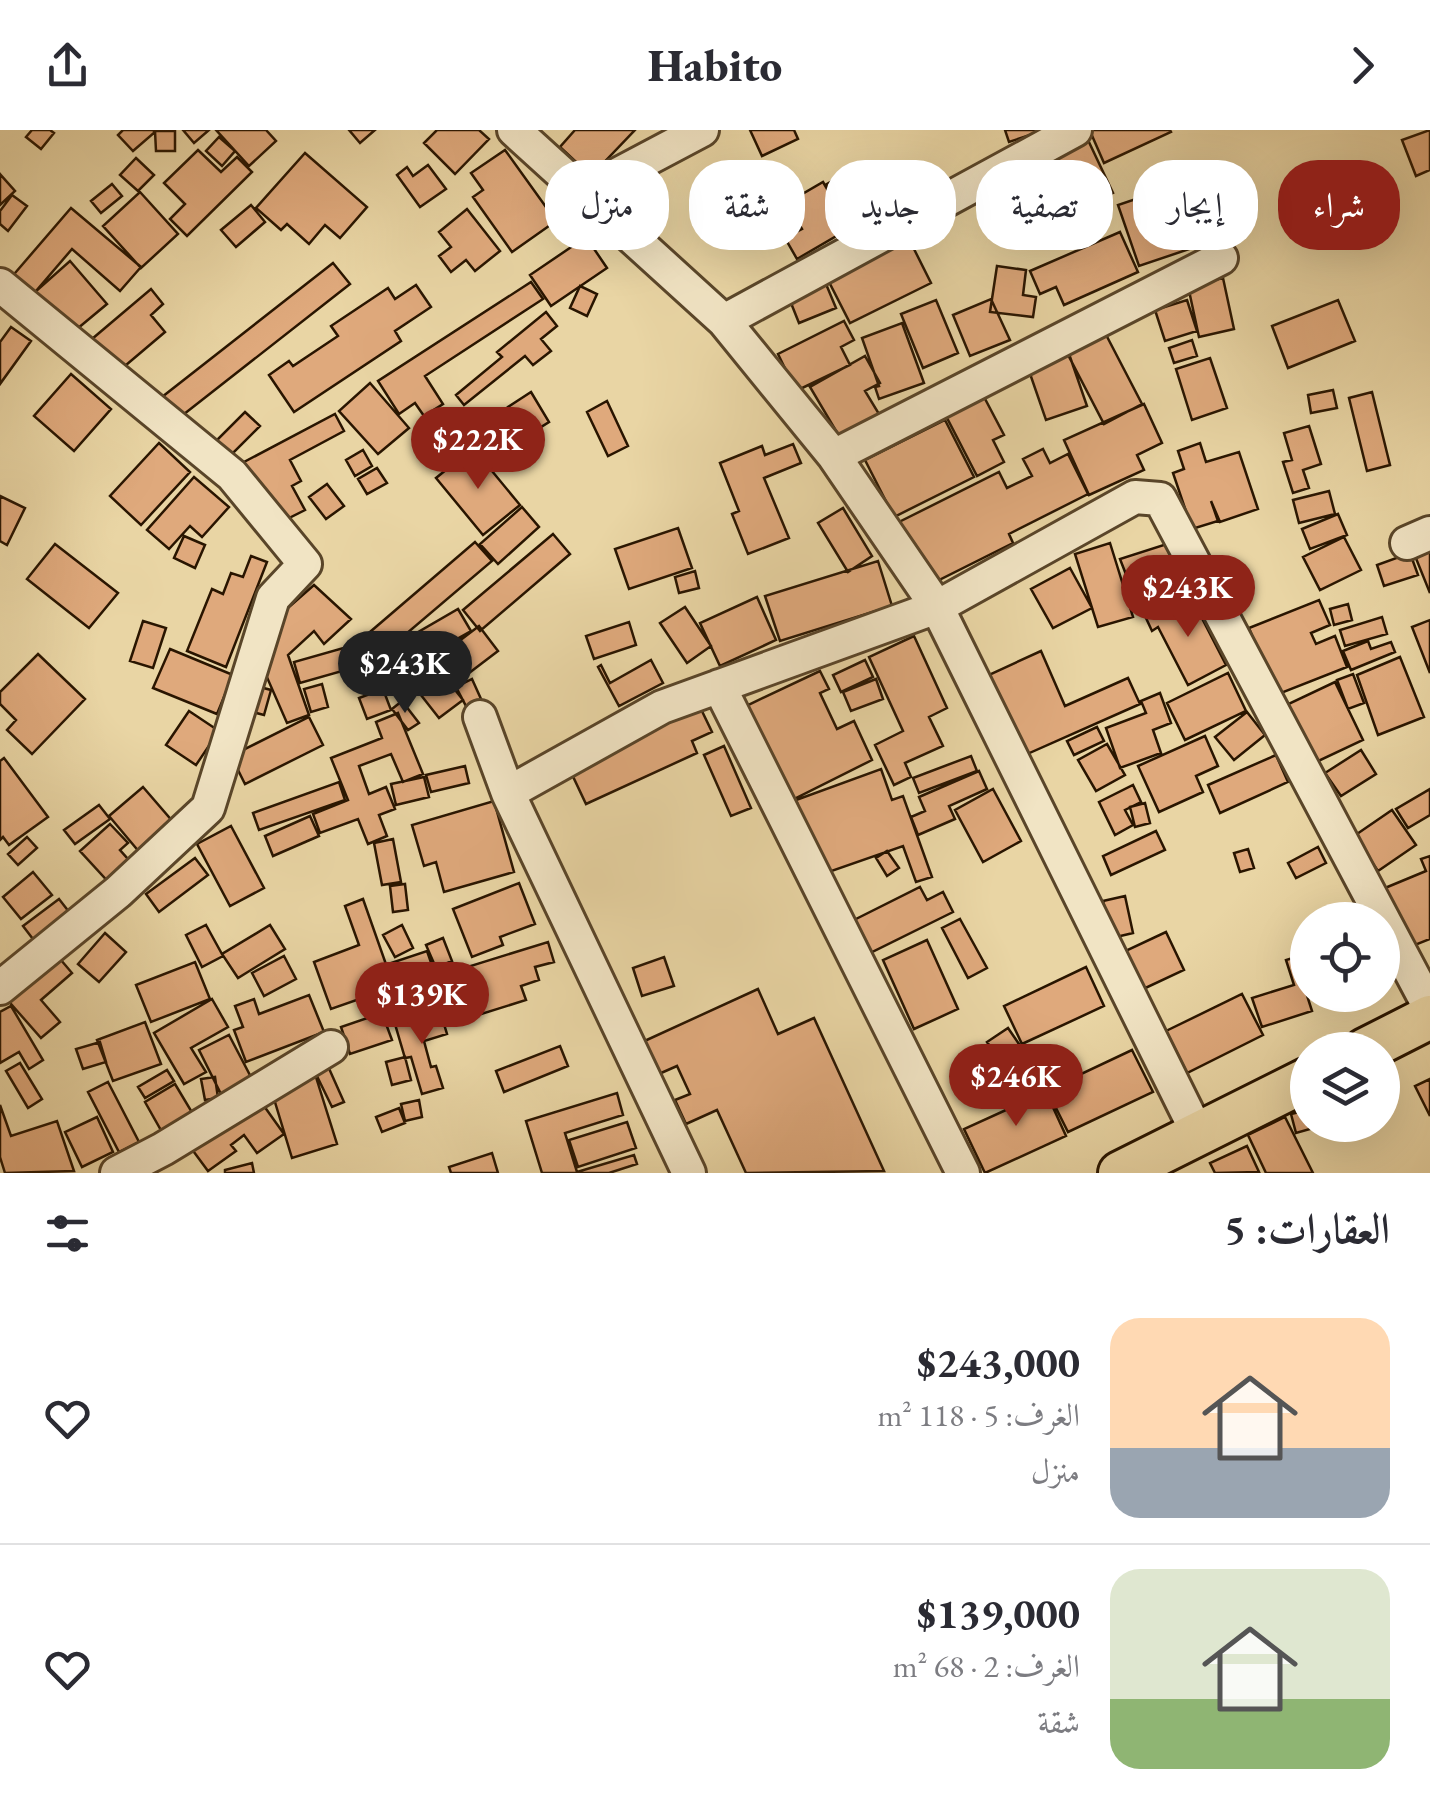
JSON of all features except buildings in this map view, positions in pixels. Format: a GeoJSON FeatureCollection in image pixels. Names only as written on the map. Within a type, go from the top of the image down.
{"type":"FeatureCollection","features":[{"type":"Feature","properties":{"kind":"main road"},"geometry":{"type":"LineString","coordinates":[[1400,1032],[1430,1017]]}},
{"type":"Feature","properties":{"kind":"main road"},"geometry":{"type":"LineString","coordinates":[[1120,1173],[1290,1088]]}},
{"type":"Feature","properties":{"kind":"street"},"geometry":{"type":"LineString","coordinates":[[514,130],[547,160]]}},
{"type":"Feature","properties":{"kind":"street"},"geometry":{"type":"LineString","coordinates":[[645,160],[702,130]]}},
{"type":"Feature","properties":{"kind":"street"},"geometry":{"type":"LineString","coordinates":[[724,321],[1074,130]]}},
{"type":"Feature","properties":{"kind":"street"},"geometry":{"type":"LineString","coordinates":[[646,250],[724,321],[834,456],[937,607],[1198,1134]]}},
{"type":"Feature","properties":{"kind":"street"},"geometry":{"type":"LineString","coordinates":[[834,456],[1222,258]]}},
{"type":"Feature","properties":{"kind":"street"},"geometry":{"type":"LineString","coordinates":[[0,284],[232,476],[306,564],[273,598],[208,808],[118,892],[0,988]]}},
{"type":"Feature","properties":{"kind":"street"},"geometry":{"type":"LineString","coordinates":[[508,794],[662,708],[937,607],[1135,497],[1160,500],[1430,1008]]}},
{"type":"Feature","properties":{"kind":"street"},"geometry":{"type":"LineString","coordinates":[[720,686],[963,1173]]}},
{"type":"Feature","properties":{"kind":"street"},"geometry":{"type":"LineString","coordinates":[[480,717],[508,794],[689,1173]]}},
{"type":"Feature","properties":{"kind":"street"},"geometry":{"type":"LineString","coordinates":[[118,1173],[163,1150],[331,1046]]}}]}
